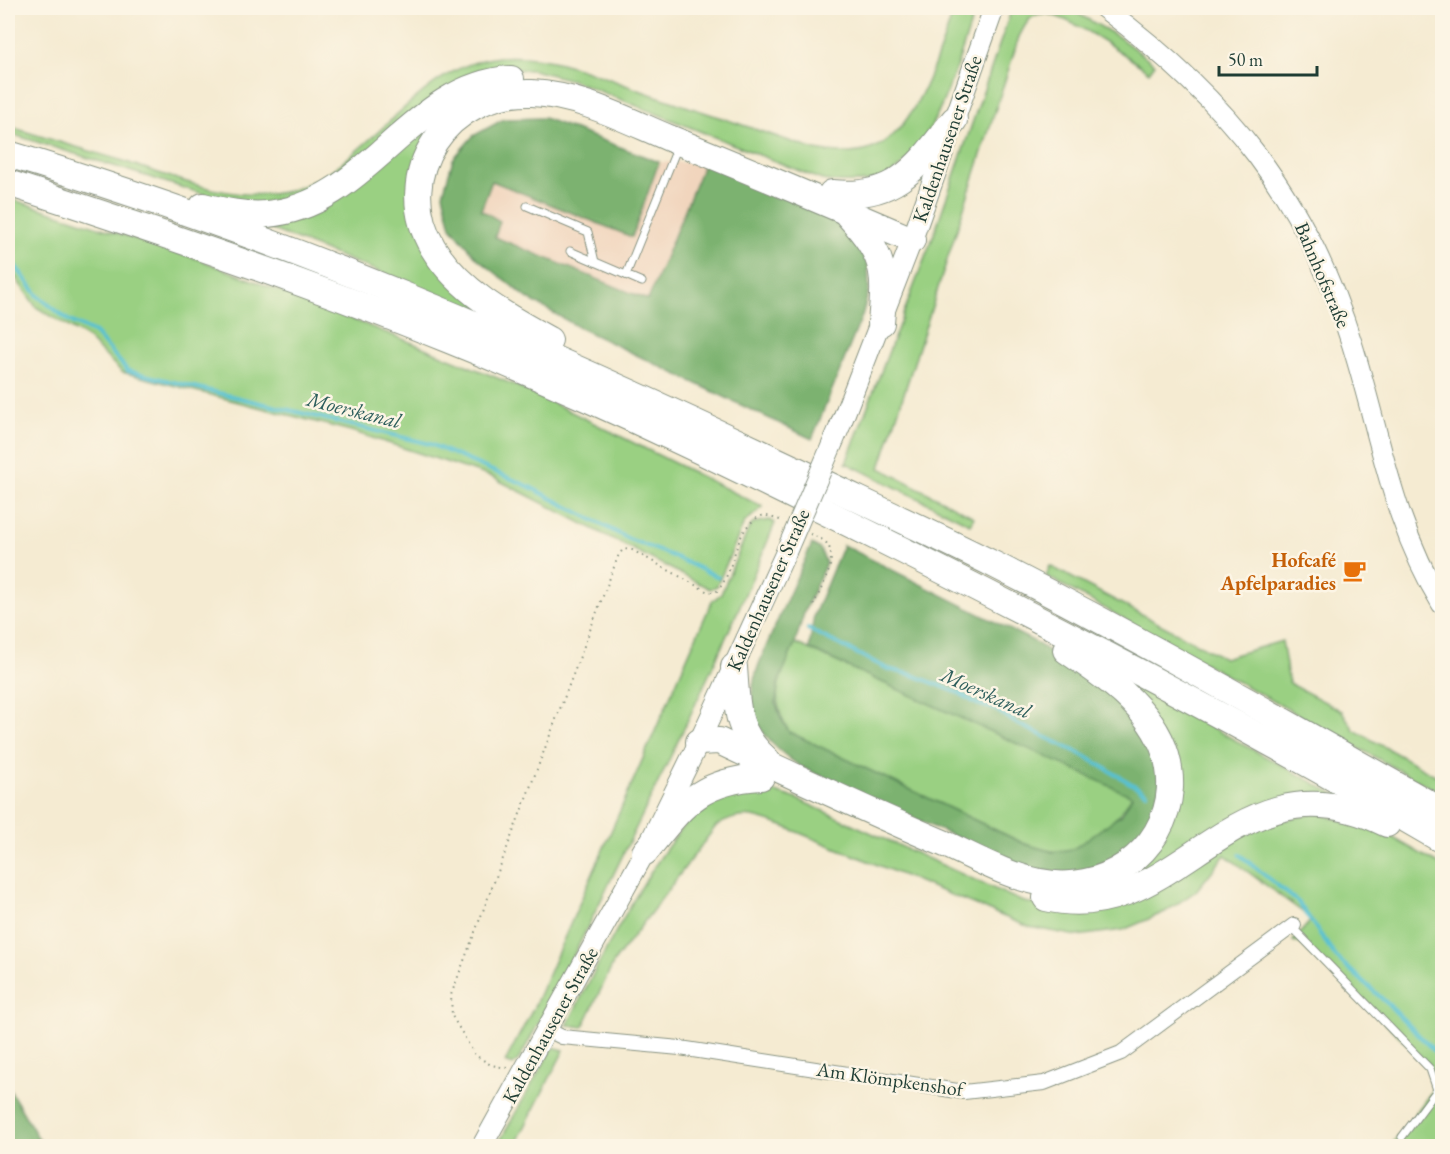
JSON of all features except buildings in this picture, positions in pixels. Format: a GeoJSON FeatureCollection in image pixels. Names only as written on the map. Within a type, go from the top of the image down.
{"type":"FeatureCollection","features":[{"type":"Feature","properties":{"kind":"highway"},"geometry":{"type":"LineString","coordinates":[[112,186],[243,213],[287,211],[311,204],[342,186],[420,118],[455,94],[484,82],[514,79],[568,88],[838,202],[880,258],[884,272],[881,323]]}},
{"type":"Feature","properties":{"kind":"highway"},"geometry":{"type":"LineString","coordinates":[[662,406],[644,385],[548,339],[501,312],[465,286],[433,248],[423,224],[419,193],[425,161],[444,129],[474,105],[502,95],[532,93],[574,101],[915,232]]}},
{"type":"Feature","properties":{"kind":"highway"},"geometry":{"type":"LineString","coordinates":[[838,202],[889,187],[917,166],[954,120]]}},
{"type":"Feature","properties":{"kind":"highway"},"geometry":{"type":"LineString","coordinates":[[8,154],[112,186],[468,320],[662,406],[996,566],[1203,677],[1443,811]]}},
{"type":"Feature","properties":{"kind":"highway"},"geometry":{"type":"LineString","coordinates":[[8,183],[174,237],[453,341],[730,464],[961,579],[1192,700],[1443,840]]}},
{"type":"Feature","properties":{"kind":"highway"},"geometry":{"type":"LineString","coordinates":[[645,852],[694,796],[716,784],[771,774],[1023,878],[1041,883],[1079,884],[1099,880],[1131,862],[1147,847],[1161,824],[1169,800],[1170,777],[1166,754],[1153,726],[1133,702],[1108,679],[961,579]]}},
{"type":"Feature","properties":{"kind":"highway"},"geometry":{"type":"LineString","coordinates":[[734,667],[741,727],[771,774]]}},
{"type":"Feature","properties":{"kind":"highway"},"geometry":{"type":"LineString","coordinates":[[699,742],[719,741],[771,774],[1018,888],[1060,901],[1082,902],[1127,893],[1247,820],[1278,808],[1331,806],[1354,811],[1376,819],[1443,854]]}},
{"type":"Feature","properties":{"kind":"main road","name":"Bahnhofstraße"},"geometry":{"type":"LineString","coordinates":[[1104,8],[1166,57],[1212,99],[1260,157],[1303,224],[1331,285],[1352,344],[1399,515],[1425,575],[1443,604]]}},
{"type":"Feature","properties":{"kind":"main road","name":"Kaldenhausener Straße"},"geometry":{"type":"LineString","coordinates":[[482,1146],[524,1074],[645,852],[699,742],[786,552],[881,323],[993,12]]}},
{"type":"Feature","properties":{"kind":"street","name":"Am Klömpkenshof"},"geometry":{"type":"LineString","coordinates":[[548,1030],[562,1037],[680,1048],[964,1092],[1044,1083],[1121,1053],[1293,926]]}},
{"type":"Feature","properties":{"kind":"lane"},"geometry":{"type":"LineString","coordinates":[[626,275],[680,142]]}},
{"type":"Feature","properties":{"kind":"lane"},"geometry":{"type":"LineString","coordinates":[[527,206],[588,232],[595,262]]}},
{"type":"Feature","properties":{"kind":"lane"},"geometry":{"type":"LineString","coordinates":[[570,251],[642,282]]}},
{"type":"Feature","properties":{"kind":"lane"},"geometry":{"type":"LineString","coordinates":[[1293,926],[1430,1069],[1437,1090],[1402,1137]]}},
{"type":"Feature","properties":{"kind":"path"},"geometry":{"type":"LineString","coordinates":[[524,1074],[491,1065],[475,1055],[452,1016],[451,995],[619,554],[624,549],[632,550],[708,592],[716,592],[721,586],[738,544],[752,523],[764,515],[789,524]]}},
{"type":"Feature","properties":{"kind":"path"},"geometry":{"type":"LineString","coordinates":[[807,532],[825,541],[830,548],[831,555],[830,565],[813,606]]}},
{"type":"Feature","properties":{"kind":"shaded area"},"geometry":{"type":"Polygon","coordinates":[[[659,162],[704,163],[648,300],[495,237],[481,211],[492,181],[632,237],[659,162]]]}},
{"type":"Feature","properties":{"kind":"green space"},"geometry":{"type":"Polygon","coordinates":[[[955,8],[976,8],[943,101],[919,145],[904,163],[886,177],[873,181],[822,180],[572,80],[533,70],[500,69],[313,192],[257,204],[216,198],[8,133],[8,126],[222,191],[243,194],[284,192],[323,176],[357,151],[419,95],[448,75],[481,61],[499,57],[519,57],[540,59],[579,68],[815,150],[841,153],[866,151],[882,144],[895,133],[918,101],[955,8]]]}},
{"type":"Feature","properties":{"kind":"green space"},"geometry":{"type":"Polygon","coordinates":[[[1014,8],[1068,8],[1117,36],[1155,64],[1149,72],[1096,36],[1064,19],[1050,15],[1040,14],[1032,17],[1019,37],[880,468],[974,517],[970,524],[846,463],[934,234],[1011,11],[1014,8]]]}},
{"type":"Feature","properties":{"kind":"green space"},"geometry":{"type":"Polygon","coordinates":[[[464,104],[415,211],[502,320],[247,220],[264,218],[413,130],[464,104]]]}},
{"type":"Feature","properties":{"kind":"green space"},"geometry":{"type":"Polygon","coordinates":[[[544,118],[659,162],[632,237],[492,181],[481,210],[500,221],[495,237],[648,300],[704,163],[817,209],[845,229],[868,262],[869,290],[862,316],[812,439],[580,328],[527,298],[477,258],[451,227],[443,194],[453,159],[473,136],[504,119],[544,118]]]}},
{"type":"Feature","properties":{"kind":"green space"},"geometry":{"type":"Polygon","coordinates":[[[8,198],[198,259],[415,344],[529,391],[763,507],[744,523],[717,586],[710,589],[492,477],[351,431],[122,372],[86,337],[36,307],[8,267],[8,198]]]}},
{"type":"Feature","properties":{"kind":"green space"},"geometry":{"type":"Polygon","coordinates":[[[769,520],[775,523],[742,600],[608,886],[519,1059],[513,1065],[505,1062],[534,1007],[712,601],[721,594],[749,528],[754,523],[769,520]]]}},
{"type":"Feature","properties":{"kind":"green space"},"geometry":{"type":"Polygon","coordinates":[[[812,544],[820,549],[826,563],[805,610],[795,643],[778,684],[776,703],[780,717],[789,732],[1025,844],[1053,852],[1073,849],[1122,814],[1132,796],[809,649],[814,615],[843,545],[1035,642],[1117,699],[1144,730],[1161,777],[1153,822],[1128,854],[1076,874],[1026,869],[801,767],[780,751],[756,721],[752,706],[752,689],[764,651],[812,544]]]}},
{"type":"Feature","properties":{"kind":"green space"},"geometry":{"type":"Polygon","coordinates":[[[1050,566],[1224,658],[1282,641],[1289,683],[1342,711],[1354,730],[1442,779],[1442,794],[1046,576],[1050,566]]]}},
{"type":"Feature","properties":{"kind":"green space"},"geometry":{"type":"Polygon","coordinates":[[[795,643],[1132,795],[1119,814],[1099,834],[1075,847],[1064,851],[1052,851],[1025,844],[789,732],[782,719],[777,697],[781,677],[795,643]]]}},
{"type":"Feature","properties":{"kind":"green space"},"geometry":{"type":"Polygon","coordinates":[[[1110,672],[1340,797],[1313,798],[1144,879],[1046,889],[1147,855],[1110,672]]]}},
{"type":"Feature","properties":{"kind":"green space"},"geometry":{"type":"Polygon","coordinates":[[[745,789],[766,789],[797,799],[1021,901],[1065,912],[1092,912],[1252,827],[1317,813],[1383,832],[1442,866],[1442,1146],[1400,1146],[1394,1142],[1435,1087],[1431,1066],[1301,944],[1293,941],[1312,919],[1225,855],[1196,891],[1165,912],[1123,930],[1077,936],[1029,927],[775,823],[750,817],[735,818],[716,826],[614,962],[583,1027],[567,1025],[634,900],[677,835],[698,811],[718,796],[745,789]]]}},
{"type":"Feature","properties":{"kind":"green space"},"geometry":{"type":"Polygon","coordinates":[[[553,1047],[564,1050],[515,1146],[497,1146],[553,1047]]]}},
{"type":"Feature","properties":{"kind":"green space"},"geometry":{"type":"Polygon","coordinates":[[[8,1087],[43,1146],[12,1146],[8,1140],[8,1087]]]}},
{"type":"Feature","properties":{"kind":"waterway","name":"Moerskanal"},"geometry":{"type":"LineString","coordinates":[[8,256],[38,296],[68,320],[95,333],[128,371],[430,444],[528,486],[629,539],[718,577]]}},
{"type":"Feature","properties":{"kind":"waterway","name":"Moerskanal"},"geometry":{"type":"LineString","coordinates":[[808,629],[888,669],[913,675],[961,694],[977,704],[995,709],[1016,723],[1083,755],[1147,793]]}},
{"type":"Feature","properties":{"kind":"waterway","name":"Moerskanal"},"geometry":{"type":"LineString","coordinates":[[1240,855],[1298,902],[1336,957],[1389,1005],[1442,1059]]}},
{"type":"Feature","properties":{"kind":"place","name":"Hofcafé Apfelparadies"},"geometry":{"type":"Point","coordinates":[1354,571]}}]}
